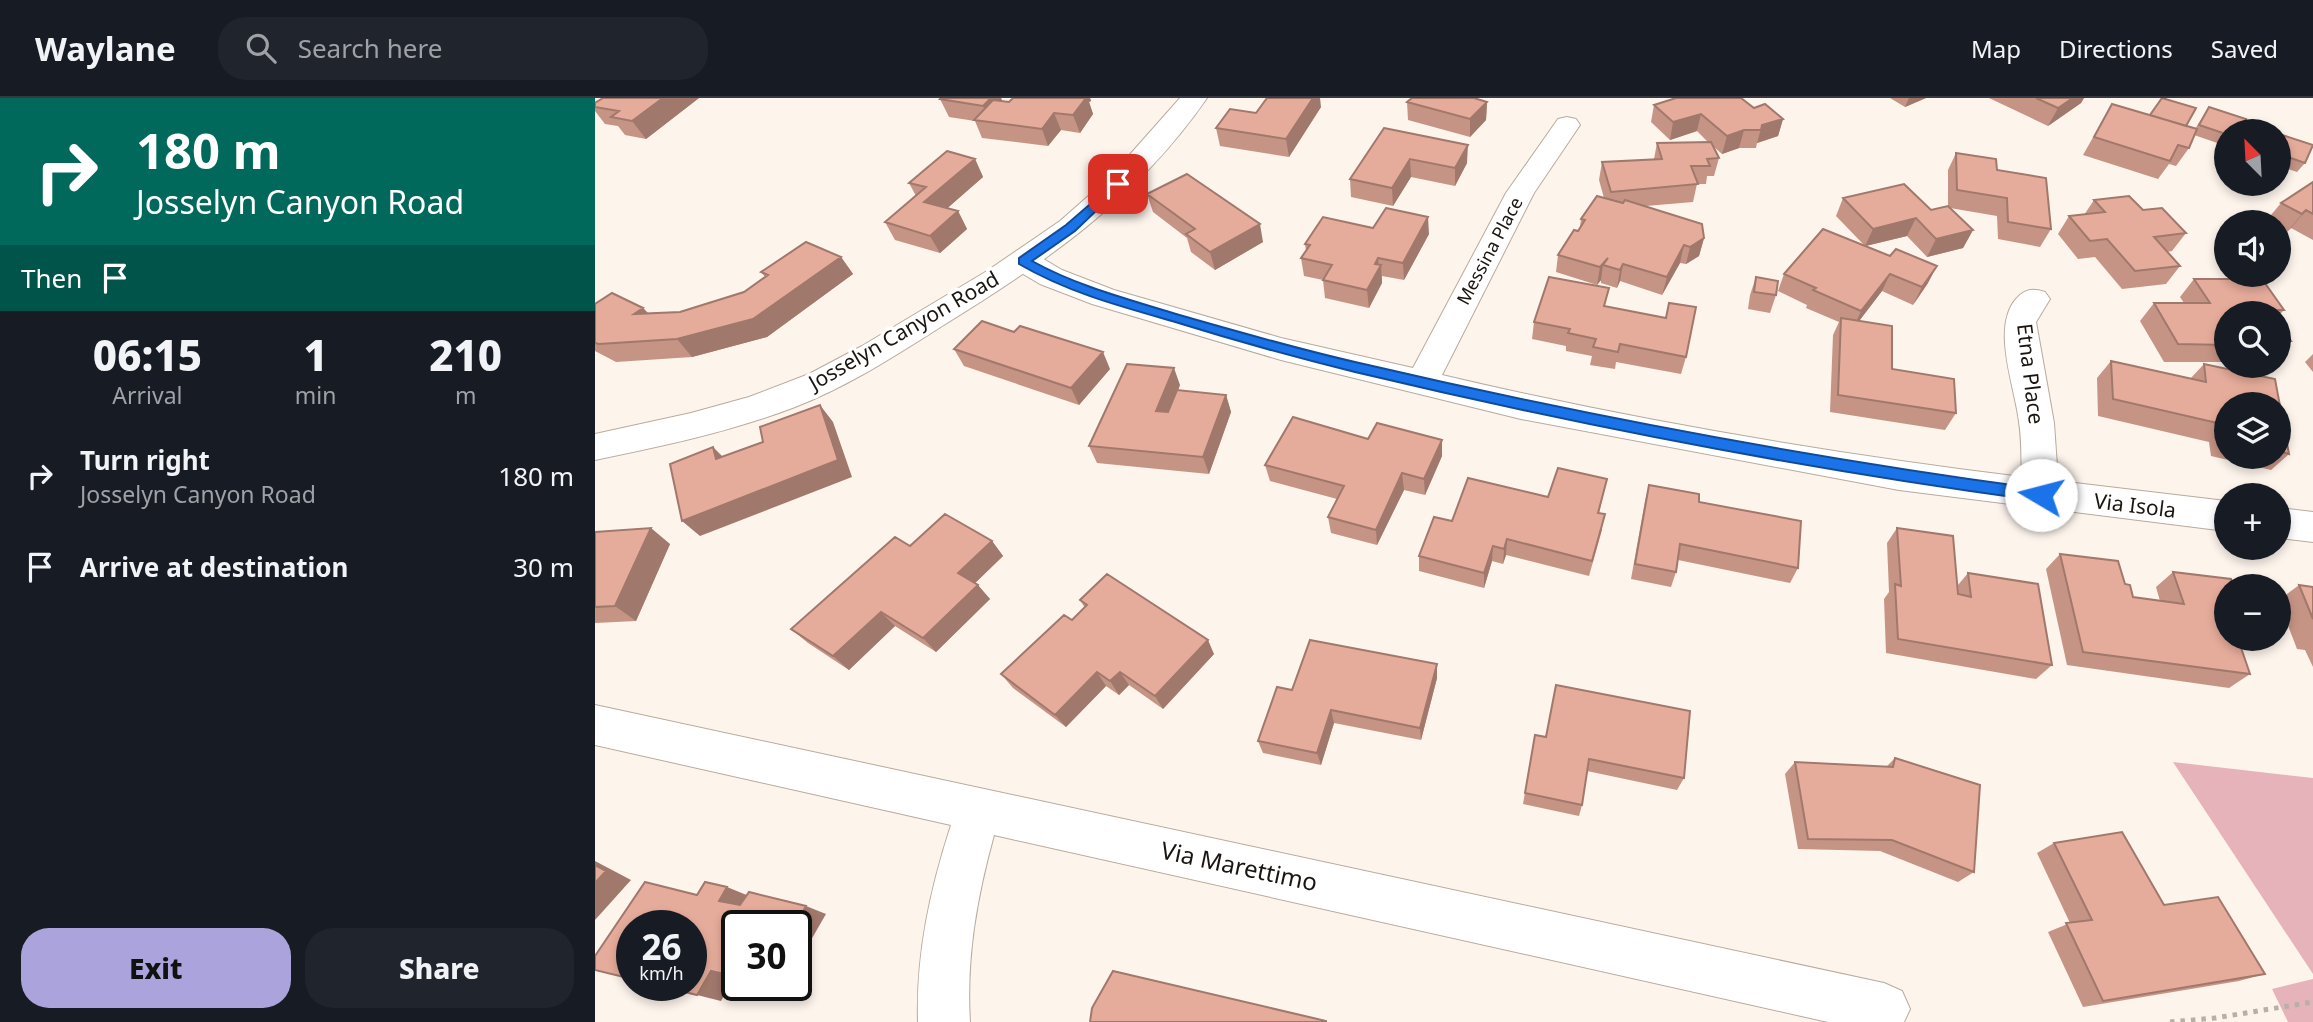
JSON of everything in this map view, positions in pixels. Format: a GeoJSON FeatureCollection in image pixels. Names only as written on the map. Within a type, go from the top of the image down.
{"type":"FeatureCollection","features":[{"type":"Feature","properties":{"kind":"street","name":"Josselyn Canyon Road"},"geometry":{"type":"LineString","coordinates":[[595,447],[697,426],[746,412],[819,383],[862,361],[1024,261],[1070,228],[1104,198],[1163,136],[1194,98]]}},
{"type":"Feature","properties":{"kind":"street","name":"Messina Place"},"geometry":{"type":"LineString","coordinates":[[1422,382],[1520,193],[1567,125]]}},
{"type":"Feature","properties":{"kind":"street","name":"Via Isola"},"geometry":{"type":"LineString","coordinates":[[1024,261],[1051,277],[1103,297],[1281,349],[1521,406],[1663,435],[1899,476],[2214,515]]}},
{"type":"Feature","properties":{"kind":"street","name":"Etna Place"},"geometry":{"type":"LineString","coordinates":[[2034,299],[2023,312],[2020,322],[2022,349],[2037,423],[2041,495]]}},
{"type":"Feature","properties":{"kind":"street"},"geometry":{"type":"LineString","coordinates":[[2291,524],[2313,527]]}},
{"type":"Feature","properties":{"kind":"street","name":"Via Marettimo"},"geometry":{"type":"LineString","coordinates":[[595,725],[1884,1009]]}},
{"type":"Feature","properties":{"kind":"street"},"geometry":{"type":"LineString","coordinates":[[944,1022],[945,957],[950,910],[979,809]]}},
{"type":"Feature","properties":{"kind":"path"},"geometry":{"type":"LineString","coordinates":[[2170,1022],[2215,1018],[2313,1002]]}},
{"type":"Feature","properties":{"kind":"shaded area"},"geometry":{"type":"Polygon","coordinates":[[[2173,762],[2313,778],[2313,974],[2173,762]]]}},
{"type":"Feature","properties":{"kind":"shaded area"},"geometry":{"type":"Polygon","coordinates":[[[2313,979],[2313,1022],[2288,1022],[2272,989],[2313,979]]]}},
{"type":"Feature","properties":{"kind":"building"},"geometry":{"type":"Polygon","coordinates":[[[603,98],[663,98],[632,121],[611,117],[619,111],[595,107],[595,103],[603,98]]]}},
{"type":"Feature","properties":{"kind":"building"},"geometry":{"type":"Polygon","coordinates":[[[941,98],[991,98],[983,106],[941,98]]]}},
{"type":"Feature","properties":{"kind":"building"},"geometry":{"type":"Polygon","coordinates":[[[1013,98],[1086,98],[1073,115],[1054,113],[1042,129],[974,120],[993,100],[1009,102],[1013,98]]]}},
{"type":"Feature","properties":{"kind":"building"},"geometry":{"type":"Polygon","coordinates":[[[1267,98],[1313,98],[1286,139],[1216,128],[1230,109],[1256,113],[1267,98]]]}},
{"type":"Feature","properties":{"kind":"building"},"geometry":{"type":"Polygon","coordinates":[[[1412,98],[1474,98],[1487,102],[1470,119],[1407,102],[1412,98]]]}},
{"type":"Feature","properties":{"kind":"building"},"geometry":{"type":"Polygon","coordinates":[[[1676,98],[1741,98],[1754,108],[1765,104],[1783,119],[1762,125],[1761,130],[1744,130],[1727,136],[1701,114],[1673,122],[1654,105],[1676,98]]]}},
{"type":"Feature","properties":{"kind":"building"},"geometry":{"type":"Polygon","coordinates":[[[2036,98],[2073,98],[2058,108],[2036,98]]]}},
{"type":"Feature","properties":{"kind":"building"},"geometry":{"type":"Polygon","coordinates":[[[2162,98],[2196,108],[2186,126],[2150,115],[2162,98]]]}},
{"type":"Feature","properties":{"kind":"building"},"geometry":{"type":"Polygon","coordinates":[[[2112,104],[2197,129],[2189,148],[2178,145],[2170,161],[2094,137],[2112,104]]]}},
{"type":"Feature","properties":{"kind":"building"},"geometry":{"type":"Polygon","coordinates":[[[2209,107],[2246,119],[2214,119],[2214,130],[2199,125],[2209,107]]]}},
{"type":"Feature","properties":{"kind":"building"},"geometry":{"type":"Polygon","coordinates":[[[1384,128],[1468,145],[1455,168],[1410,159],[1392,188],[1350,179],[1384,128]]]}},
{"type":"Feature","properties":{"kind":"building"},"geometry":{"type":"Polygon","coordinates":[[[2291,138],[2313,145],[2305,163],[2291,158],[2291,138]]]}},
{"type":"Feature","properties":{"kind":"building"},"geometry":{"type":"Polygon","coordinates":[[[1711,142],[1719,158],[1707,159],[1710,166],[1691,166],[1698,184],[1611,192],[1602,162],[1662,159],[1657,143],[1711,142]]]}},
{"type":"Feature","properties":{"kind":"building"},"geometry":{"type":"Polygon","coordinates":[[[947,151],[975,159],[924,202],[958,211],[930,236],[885,222],[926,187],[909,183],[947,151]]]}},
{"type":"Feature","properties":{"kind":"building"},"geometry":{"type":"Polygon","coordinates":[[[1956,153],[1996,159],[1997,170],[2046,178],[2051,229],[2008,222],[2007,198],[1957,190],[1956,153]]]}},
{"type":"Feature","properties":{"kind":"building"},"geometry":{"type":"Polygon","coordinates":[[[1187,174],[1260,224],[1210,252],[1186,234],[1195,229],[1147,194],[1187,174]]]}},
{"type":"Feature","properties":{"kind":"building"},"geometry":{"type":"Polygon","coordinates":[[[2313,182],[2313,214],[2306,210],[2302,214],[2281,203],[2313,182]]]}},
{"type":"Feature","properties":{"kind":"building"},"geometry":{"type":"Polygon","coordinates":[[[1904,184],[1931,210],[1948,206],[1973,230],[1936,239],[1916,218],[1873,229],[1843,198],[1904,184]]]}},
{"type":"Feature","properties":{"kind":"building"},"geometry":{"type":"Polygon","coordinates":[[[1597,196],[1623,203],[1625,200],[1702,224],[1704,238],[1690,247],[1684,245],[1667,277],[1623,264],[1620,270],[1603,265],[1608,258],[1600,267],[1558,255],[1574,230],[1578,231],[1585,220],[1581,219],[1597,196]]]}},
{"type":"Feature","properties":{"kind":"building"},"geometry":{"type":"Polygon","coordinates":[[[2129,196],[2143,210],[2162,208],[2186,233],[2154,237],[2180,266],[2135,271],[2107,239],[2090,241],[2069,216],[2105,212],[2094,200],[2129,196]]]}},
{"type":"Feature","properties":{"kind":"building"},"geometry":{"type":"Polygon","coordinates":[[[1386,208],[1428,217],[1403,263],[1378,258],[1375,264],[1381,265],[1367,290],[1323,280],[1332,265],[1301,258],[1310,245],[1305,244],[1323,217],[1373,228],[1386,208]]]}},
{"type":"Feature","properties":{"kind":"building"},"geometry":{"type":"Polygon","coordinates":[[[1823,229],[1890,256],[1896,249],[1937,266],[1922,287],[1890,274],[1861,311],[1784,274],[1823,229]]]}},
{"type":"Feature","properties":{"kind":"building"},"geometry":{"type":"Polygon","coordinates":[[[806,242],[841,257],[753,319],[677,339],[595,343],[595,304],[612,293],[643,308],[634,314],[680,312],[744,292],[768,275],[761,272],[806,242]]]}},
{"type":"Feature","properties":{"kind":"building"},"geometry":{"type":"Polygon","coordinates":[[[1549,277],[1609,288],[1604,306],[1666,318],[1669,303],[1696,307],[1686,357],[1620,344],[1618,352],[1593,347],[1596,339],[1568,333],[1570,329],[1534,322],[1549,277]]]}},
{"type":"Feature","properties":{"kind":"building"},"geometry":{"type":"Polygon","coordinates":[[[1756,277],[1778,281],[1776,295],[1754,292],[1756,277]]]}},
{"type":"Feature","properties":{"kind":"building"},"geometry":{"type":"Polygon","coordinates":[[[2194,279],[2214,279],[2214,287],[2268,287],[2278,301],[2214,301],[2214,345],[2178,344],[2154,303],[2210,303],[2194,279]]]}},
{"type":"Feature","properties":{"kind":"building"},"geometry":{"type":"Polygon","coordinates":[[[1841,318],[1892,326],[1892,369],[1954,379],[1956,413],[1838,395],[1841,318]]]}},
{"type":"Feature","properties":{"kind":"building"},"geometry":{"type":"Polygon","coordinates":[[[982,321],[1014,332],[1020,326],[1103,352],[1071,388],[954,349],[982,321]]]}},
{"type":"Feature","properties":{"kind":"building"},"geometry":{"type":"Polygon","coordinates":[[[2111,361],[2206,382],[2204,364],[2214,366],[2214,378],[2275,379],[2277,392],[2214,392],[2214,422],[2113,399],[2111,361]]]}},
{"type":"Feature","properties":{"kind":"building"},"geometry":{"type":"Polygon","coordinates":[[[1127,364],[1174,368],[1156,411],[1168,412],[1177,390],[1226,395],[1203,457],[1089,446],[1127,364]]]}},
{"type":"Feature","properties":{"kind":"building"},"geometry":{"type":"Polygon","coordinates":[[[820,405],[838,460],[682,521],[670,464],[713,447],[716,459],[763,442],[760,427],[820,405]]]}},
{"type":"Feature","properties":{"kind":"building"},"geometry":{"type":"Polygon","coordinates":[[[1293,417],[1368,439],[1377,423],[1442,440],[1424,479],[1402,473],[1376,530],[1328,517],[1344,486],[1265,465],[1293,417]]]}},
{"type":"Feature","properties":{"kind":"building"},"geometry":{"type":"Polygon","coordinates":[[[1558,468],[1607,479],[1598,513],[1605,514],[1592,561],[1507,539],[1504,549],[1493,546],[1484,573],[1419,556],[1434,517],[1452,521],[1468,478],[1548,497],[1558,468]]]}},
{"type":"Feature","properties":{"kind":"building"},"geometry":{"type":"Polygon","coordinates":[[[1649,485],[1699,494],[1699,502],[1801,521],[1798,568],[1680,544],[1676,572],[1635,564],[1649,485]]]}},
{"type":"Feature","properties":{"kind":"building"},"geometry":{"type":"Polygon","coordinates":[[[945,514],[992,541],[958,573],[978,585],[923,638],[881,612],[833,656],[791,629],[895,537],[910,546],[945,514]]]}},
{"type":"Feature","properties":{"kind":"building"},"geometry":{"type":"Polygon","coordinates":[[[651,528],[615,606],[595,607],[595,532],[651,528]]]}},
{"type":"Feature","properties":{"kind":"building"},"geometry":{"type":"Polygon","coordinates":[[[1897,528],[1953,536],[1958,594],[1971,597],[1968,573],[2038,584],[2052,665],[1898,639],[1895,584],[1901,586],[1897,528]]]}},
{"type":"Feature","properties":{"kind":"building"},"geometry":{"type":"Polygon","coordinates":[[[2060,554],[2118,561],[2125,584],[2130,585],[2133,597],[2184,604],[2173,572],[2214,577],[2214,651],[2242,651],[2250,674],[2083,652],[2060,554]]]}},
{"type":"Feature","properties":{"kind":"building"},"geometry":{"type":"Polygon","coordinates":[[[1107,574],[1208,640],[1155,696],[1120,672],[1110,681],[1097,672],[1055,715],[1001,674],[1064,615],[1072,620],[1087,605],[1080,600],[1107,574]]]}},
{"type":"Feature","properties":{"kind":"building"},"geometry":{"type":"Polygon","coordinates":[[[2299,585],[2313,587],[2313,619],[2299,585]]]}},
{"type":"Feature","properties":{"kind":"building"},"geometry":{"type":"Polygon","coordinates":[[[1310,640],[1437,664],[1420,728],[1331,710],[1317,753],[1258,741],[1277,687],[1292,690],[1310,640]]]}},
{"type":"Feature","properties":{"kind":"building"},"geometry":{"type":"Polygon","coordinates":[[[1556,685],[1690,711],[1684,778],[1589,759],[1582,805],[1525,793],[1535,735],[1546,737],[1556,685]]]}},
{"type":"Feature","properties":{"kind":"building"},"geometry":{"type":"Polygon","coordinates":[[[1895,758],[1980,785],[1974,872],[1892,840],[1808,839],[1795,762],[1893,767],[1895,758]]]}},
{"type":"Feature","properties":{"kind":"building"},"geometry":{"type":"Polygon","coordinates":[[[2122,832],[2164,905],[2218,897],[2265,974],[2103,1001],[2066,923],[2092,920],[2054,843],[2122,832]]]}},
{"type":"Feature","properties":{"kind":"building"},"geometry":{"type":"Polygon","coordinates":[[[595,865],[606,871],[595,883],[595,865]]]}},
{"type":"Feature","properties":{"kind":"building"},"geometry":{"type":"Polygon","coordinates":[[[645,882],[697,895],[705,882],[727,887],[719,901],[740,905],[749,892],[806,906],[804,910],[721,910],[721,973],[711,971],[707,978],[707,910],[626,910],[645,882]]]}},
{"type":"Feature","properties":{"kind":"building"},"geometry":{"type":"Polygon","coordinates":[[[616,925],[616,975],[595,970],[595,956],[616,925]]]}},
{"type":"Feature","properties":{"kind":"building"},"geometry":{"type":"Polygon","coordinates":[[[1113,971],[1326,1022],[1090,1022],[1092,1008],[1113,971]]]}},
{"type":"Feature","properties":{"kind":"route"},"geometry":{"type":"LineString","coordinates":[[1118,184],[1070,228],[1024,261],[1051,277],[1103,297],[1281,349],[1521,406],[1899,476],[2041,495]]}}]}
